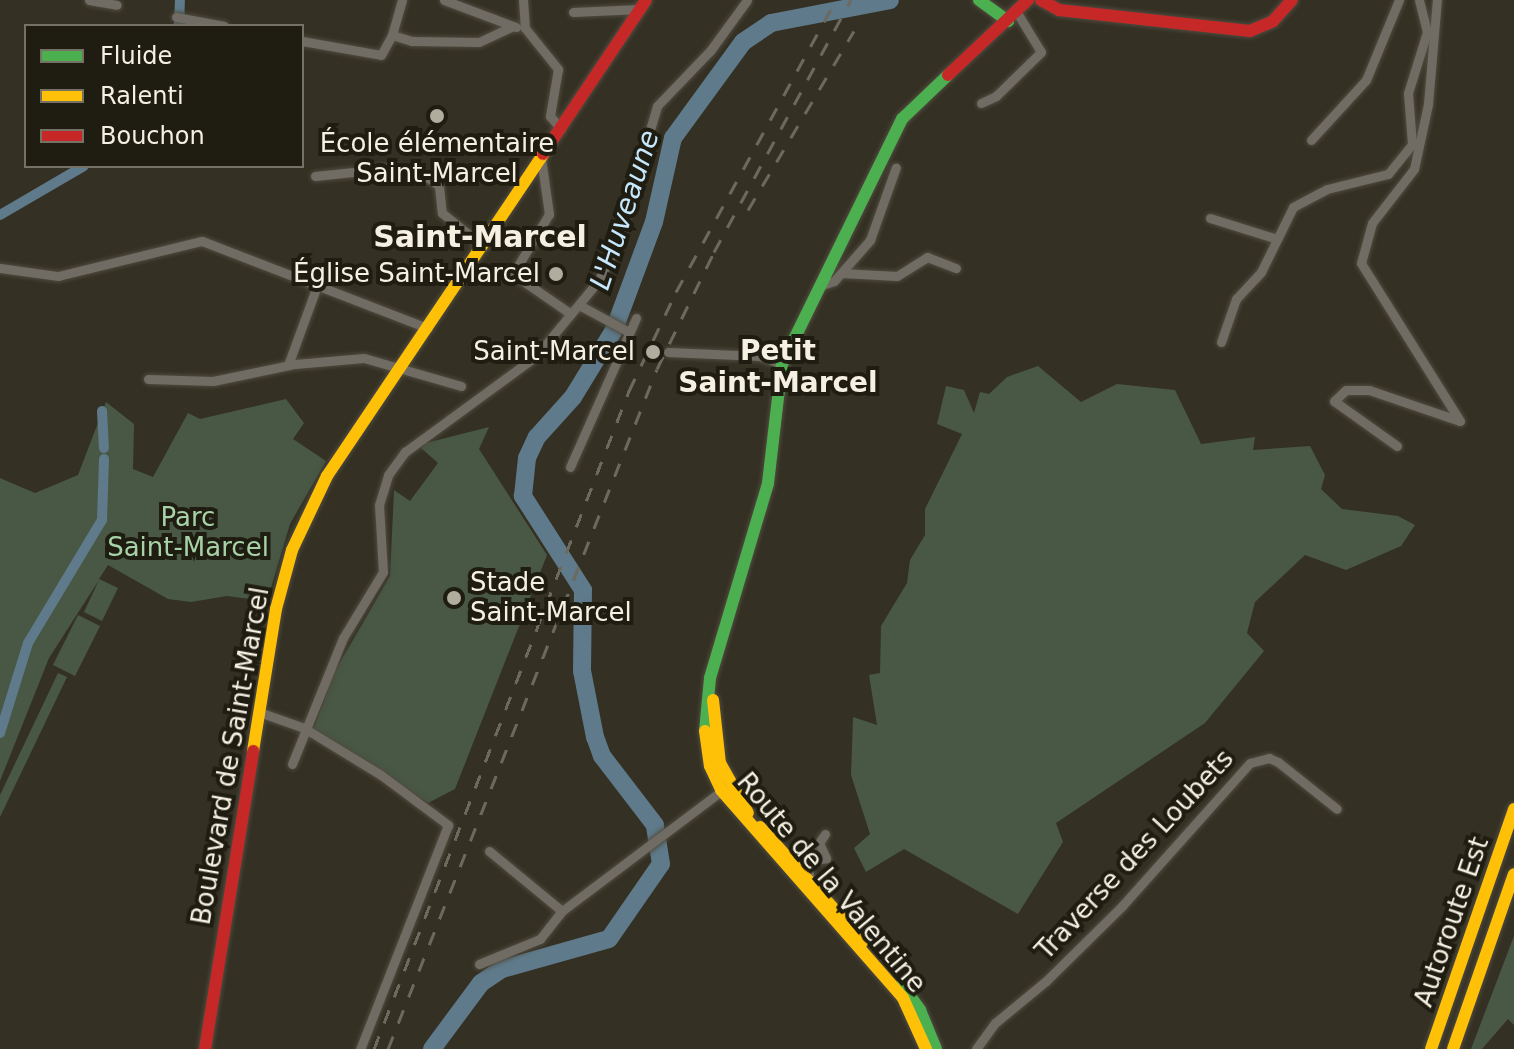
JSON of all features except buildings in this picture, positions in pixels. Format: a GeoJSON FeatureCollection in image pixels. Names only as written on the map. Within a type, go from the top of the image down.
{"type":"FeatureCollection","features":[{"type":"Feature","properties":{"kind":"main road"},"geometry":{"type":"LineString","coordinates":[[979,0],[1018,10]]}},
{"type":"Feature","properties":{"kind":"main road"},"geometry":{"type":"LineString","coordinates":[[1005,0],[1018,10]]}},
{"type":"Feature","properties":{"kind":"main road"},"geometry":{"type":"LineString","coordinates":[[1041,0],[1059,10],[1250,31],[1273,21],[1292,0]]}},
{"type":"Feature","properties":{"kind":"main road"},"geometry":{"type":"LineString","coordinates":[[1059,0],[1073,10]]}},
{"type":"Feature","properties":{"kind":"main road","name":"Boulevard de Saint-Marcel"},"geometry":{"type":"LineString","coordinates":[[205,1049],[259,712],[292,550],[327,476],[643,5]]}},
{"type":"Feature","properties":{"kind":"main road","name":"Route de la Valentine"},"geometry":{"type":"LineString","coordinates":[[936,1049],[911,995],[811,883],[780,853],[725,788],[710,766],[704,720],[719,649],[768,483],[782,364],[902,119],[929,89],[1018,10]]}},
{"type":"Feature","properties":{"kind":"main road","name":"Autoroute Est"},"geometry":{"type":"LineString","coordinates":[[1431,1049],[1514,809]]}},
{"type":"Feature","properties":{"kind":"main road","name":"Route de la Valentine"},"geometry":{"type":"LineString","coordinates":[[780,853],[791,873],[903,998],[926,1049]]}},
{"type":"Feature","properties":{"kind":"main road"},"geometry":{"type":"LineString","coordinates":[[791,873],[811,883]]}},
{"type":"Feature","properties":{"kind":"main road","name":"Autoroute Est"},"geometry":{"type":"LineString","coordinates":[[1453,1049],[1514,874]]}},
{"type":"Feature","properties":{"kind":"street"},"geometry":{"type":"LineString","coordinates":[[89,0],[117,5]]}},
{"type":"Feature","properties":{"kind":"street"},"geometry":{"type":"LineString","coordinates":[[304,41],[381,55],[392,35],[402,0]]}},
{"type":"Feature","properties":{"kind":"street"},"geometry":{"type":"LineString","coordinates":[[444,0],[525,28]]}},
{"type":"Feature","properties":{"kind":"street"},"geometry":{"type":"LineString","coordinates":[[523,0],[525,28],[558,69],[550,116],[561,129]]}},
{"type":"Feature","properties":{"kind":"street"},"geometry":{"type":"LineString","coordinates":[[594,13],[597,0]]}},
{"type":"Feature","properties":{"kind":"street"},"geometry":{"type":"LineString","coordinates":[[292,764],[343,638],[383,572],[379,505],[388,475],[405,452],[536,356],[579,305],[609,264],[657,106],[710,51],[747,0]]}},
{"type":"Feature","properties":{"kind":"street"},"geometry":{"type":"LineString","coordinates":[[1311,140],[1366,80],[1399,0]]}},
{"type":"Feature","properties":{"kind":"street"},"geometry":{"type":"LineString","coordinates":[[1221,342],[1236,299],[1261,272],[1274,238],[1302,200],[1388,174],[1412,144],[1408,93],[1427,32],[1419,0]]}},
{"type":"Feature","properties":{"kind":"street"},"geometry":{"type":"LineString","coordinates":[[1397,446],[1334,401],[1346,390],[1369,390],[1460,421],[1361,263],[1372,223],[1414,169],[1428,104],[1437,0]]}},
{"type":"Feature","properties":{"kind":"street"},"geometry":{"type":"LineString","coordinates":[[573,12],[594,13],[643,5]]}},
{"type":"Feature","properties":{"kind":"street"},"geometry":{"type":"LineString","coordinates":[[981,103],[996,96],[1041,52],[1018,10]]}},
{"type":"Feature","properties":{"kind":"street"},"geometry":{"type":"LineString","coordinates":[[180,18],[213,24]]}},
{"type":"Feature","properties":{"kind":"street"},"geometry":{"type":"LineString","coordinates":[[392,35],[412,41],[479,42],[514,26]]}},
{"type":"Feature","properties":{"kind":"street"},"geometry":{"type":"LineString","coordinates":[[541,158],[549,214],[513,274],[571,314]]}},
{"type":"Feature","properties":{"kind":"street"},"geometry":{"type":"LineString","coordinates":[[819,286],[842,273],[875,231],[896,167]]}},
{"type":"Feature","properties":{"kind":"street"},"geometry":{"type":"LineString","coordinates":[[315,176],[357,176],[383,168],[430,179],[439,186],[442,213],[483,246]]}},
{"type":"Feature","properties":{"kind":"street"},"geometry":{"type":"LineString","coordinates":[[1210,218],[1274,238]]}},
{"type":"Feature","properties":{"kind":"street"},"geometry":{"type":"LineString","coordinates":[[0,268],[58,276],[196,240],[318,283],[428,328]]}},
{"type":"Feature","properties":{"kind":"street"},"geometry":{"type":"LineString","coordinates":[[842,273],[897,276],[927,257],[956,268]]}},
{"type":"Feature","properties":{"kind":"street"},"geometry":{"type":"LineString","coordinates":[[291,365],[318,283]]}},
{"type":"Feature","properties":{"kind":"street"},"geometry":{"type":"LineString","coordinates":[[579,305],[627,331]]}},
{"type":"Feature","properties":{"kind":"street"},"geometry":{"type":"LineString","coordinates":[[570,467],[627,331],[636,318]]}},
{"type":"Feature","properties":{"kind":"street"},"geometry":{"type":"LineString","coordinates":[[668,352],[758,356],[782,364]]}},
{"type":"Feature","properties":{"kind":"street"},"geometry":{"type":"LineString","coordinates":[[148,379],[213,381],[291,365],[364,358],[399,371],[461,386]]}},
{"type":"Feature","properties":{"kind":"street"},"geometry":{"type":"LineString","coordinates":[[259,712],[304,728],[448,825],[360,1049]]}},
{"type":"Feature","properties":{"kind":"street","name":"Traverse des Loubets"},"geometry":{"type":"LineString","coordinates":[[976,1049],[995,1023],[1046,981],[1122,906],[1250,763],[1269,758],[1278,762],[1337,809]]}},
{"type":"Feature","properties":{"kind":"street"},"geometry":{"type":"LineString","coordinates":[[479,964],[540,939],[562,911],[725,788]]}},
{"type":"Feature","properties":{"kind":"street"},"geometry":{"type":"LineString","coordinates":[[825,834],[819,843],[826,858],[818,860],[810,847],[804,853],[811,883],[828,877]]}},
{"type":"Feature","properties":{"kind":"street"},"geometry":{"type":"LineString","coordinates":[[489,851],[562,911]]}},
{"type":"Feature","properties":{"kind":"green space"},"geometry":{"type":"Polygon","coordinates":[[[1038,366],[1081,402],[1117,384],[1175,390],[1201,444],[1255,437],[1253,450],[1310,446],[1325,475],[1321,489],[1342,509],[1398,516],[1415,525],[1401,546],[1346,570],[1305,555],[1255,602],[1247,633],[1264,651],[1205,723],[1056,823],[1063,842],[1018,914],[904,849],[866,872],[854,848],[870,834],[851,775],[853,717],[877,725],[869,675],[880,673],[881,626],[907,583],[910,560],[925,535],[925,509],[962,434],[937,424],[946,386],[964,390],[974,413],[980,392],[989,394],[1007,377],[1038,366]]]}},
{"type":"Feature","properties":{"kind":"green space","name":"Parc Saint-Marcel"},"geometry":{"type":"Polygon","coordinates":[[[286,399],[304,423],[293,439],[326,461],[290,524],[267,601],[227,596],[191,602],[168,599],[108,565],[99,579],[118,588],[102,621],[84,612],[99,580],[49,658],[0,781],[0,478],[35,493],[78,475],[106,402],[134,424],[133,469],[153,477],[188,413],[200,419],[286,399]]]}},
{"type":"Feature","properties":{"kind":"green space","name":"Stade Saint-Marcel"},"geometry":{"type":"Polygon","coordinates":[[[489,427],[479,449],[547,555],[455,789],[428,803],[313,730],[335,671],[390,576],[394,490],[410,501],[438,463],[421,448],[426,443],[489,427]]]}},
{"type":"Feature","properties":{"kind":"green space"},"geometry":{"type":"Polygon","coordinates":[[[78,615],[100,626],[75,676],[53,665],[78,615]]]}},
{"type":"Feature","properties":{"kind":"green space"},"geometry":{"type":"Polygon","coordinates":[[[58,673],[67,677],[0,817],[0,795],[58,673]]]}},
{"type":"Feature","properties":{"kind":"green space"},"geometry":{"type":"Polygon","coordinates":[[[1514,936],[1514,1025],[1508,1019],[1482,1049],[1471,1049],[1514,936]]]}},
{"type":"Feature","properties":{"kind":"waterway"},"geometry":{"type":"LineString","coordinates":[[179,24],[180,0]]}},
{"type":"Feature","properties":{"kind":"waterway","name":"L'Huveaune"},"geometry":{"type":"LineString","coordinates":[[432,1049],[481,983],[502,969],[609,939],[661,864],[655,825],[602,756],[595,737],[582,671],[583,590],[523,496],[527,458],[537,437],[573,397],[614,330],[654,222],[673,138],[743,42],[771,23],[890,0]]}},
{"type":"Feature","properties":{"kind":"waterway"},"geometry":{"type":"LineString","coordinates":[[0,215],[81,168]]}},
{"type":"Feature","properties":{"kind":"waterway"},"geometry":{"type":"LineString","coordinates":[[102,411],[104,448]]}},
{"type":"Feature","properties":{"kind":"waterway"},"geometry":{"type":"LineString","coordinates":[[0,733],[28,643],[102,520],[104,459]]}},
{"type":"Feature","properties":{"kind":"railway"},"geometry":{"type":"LineString","coordinates":[[374,1049],[629,391],[676,292],[836,0]]}},
{"type":"Feature","properties":{"kind":"railway"},"geometry":{"type":"LineString","coordinates":[[388,1049],[657,369],[714,252],[851,0]]}},
{"type":"Feature","properties":{"kind":"railway"},"geometry":{"type":"LineString","coordinates":[[748,210],[854,31]]}},
{"type":"Feature","properties":{"kind":"traffic: fast"},"geometry":{"type":"LineString","coordinates":[[979,0],[1008,21]]}},
{"type":"Feature","properties":{"kind":"traffic: fast"},"geometry":{"type":"LineString","coordinates":[[705,731],[710,678],[768,483],[782,364],[902,119],[948,75]]}},
{"type":"Feature","properties":{"kind":"traffic: fast"},"geometry":{"type":"LineString","coordinates":[[902,985],[920,1010],[936,1049]]}},
{"type":"Feature","properties":{"kind":"traffic: slow"},"geometry":{"type":"LineString","coordinates":[[253,751],[276,609],[292,550],[327,476],[543,154]]}},
{"type":"Feature","properties":{"kind":"traffic: slow"},"geometry":{"type":"LineString","coordinates":[[713,700],[720,763],[748,813]]}},
{"type":"Feature","properties":{"kind":"traffic: slow"},"geometry":{"type":"LineString","coordinates":[[705,731],[710,766],[721,790],[903,998],[926,1049]]}},
{"type":"Feature","properties":{"kind":"traffic: slow"},"geometry":{"type":"LineString","coordinates":[[1431,1049],[1514,809]]}},
{"type":"Feature","properties":{"kind":"traffic: slow"},"geometry":{"type":"LineString","coordinates":[[760,827],[863,941]]}},
{"type":"Feature","properties":{"kind":"traffic: slow"},"geometry":{"type":"LineString","coordinates":[[1453,1049],[1514,874]]}},
{"type":"Feature","properties":{"kind":"traffic: jam"},"geometry":{"type":"LineString","coordinates":[[543,154],[646,0]]}},
{"type":"Feature","properties":{"kind":"traffic: jam"},"geometry":{"type":"LineString","coordinates":[[948,75],[1028,0]]}},
{"type":"Feature","properties":{"kind":"traffic: jam"},"geometry":{"type":"LineString","coordinates":[[1041,0],[1059,10],[1250,31],[1273,21],[1292,0]]}},
{"type":"Feature","properties":{"kind":"traffic: jam"},"geometry":{"type":"LineString","coordinates":[[205,1049],[253,751]]}},
{"type":"Feature","properties":{"kind":"place","name":"École élémentaire Saint-Marcel"},"geometry":{"type":"Point","coordinates":[437,116]}},
{"type":"Feature","properties":{"kind":"place","name":"Église Saint-Marcel"},"geometry":{"type":"Point","coordinates":[556,274]}},
{"type":"Feature","properties":{"kind":"place","name":"Saint-Marcel"},"geometry":{"type":"Point","coordinates":[653,352]}},
{"type":"Feature","properties":{"kind":"place","name":"Stade Saint-Marcel"},"geometry":{"type":"Point","coordinates":[454,598]}},
{"type":"Feature","properties":{"kind":"district","name":"Saint-Marcel"},"geometry":{"type":"Point","coordinates":[480,237]}},
{"type":"Feature","properties":{"kind":"district","name":"Petit Saint-Marcel"},"geometry":{"type":"Point","coordinates":[778,367]}}]}
